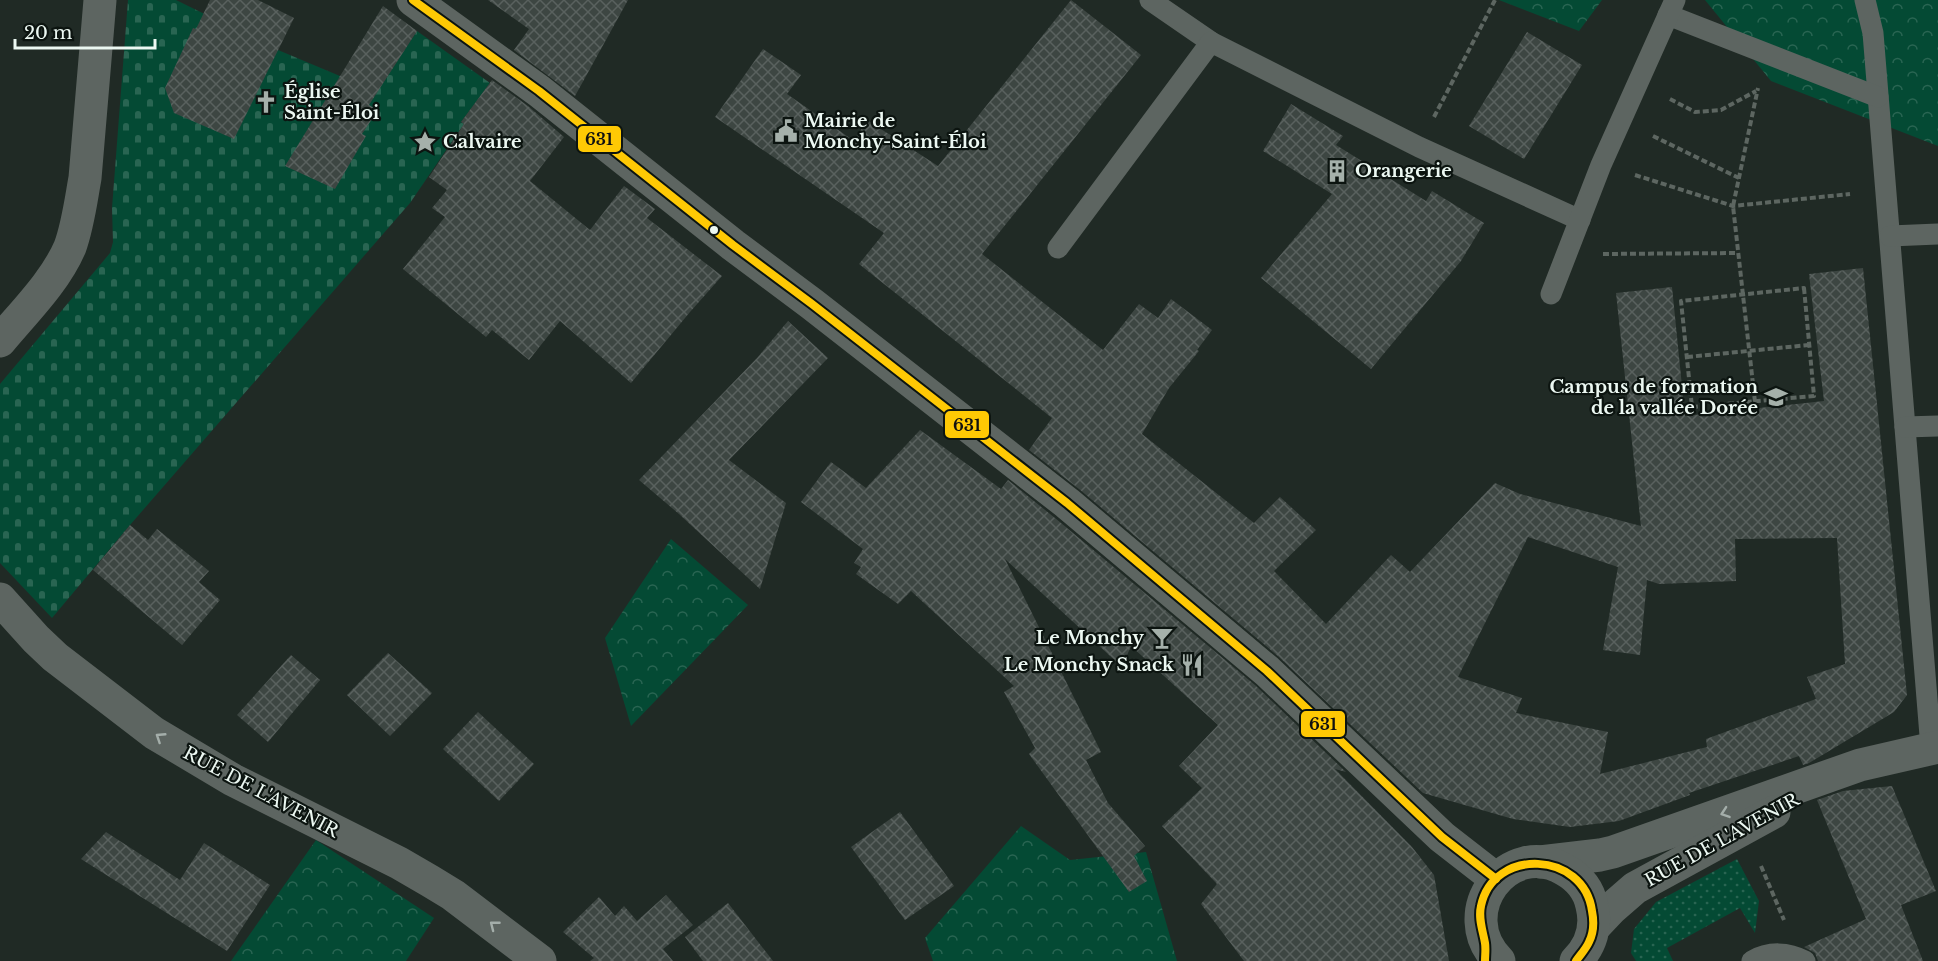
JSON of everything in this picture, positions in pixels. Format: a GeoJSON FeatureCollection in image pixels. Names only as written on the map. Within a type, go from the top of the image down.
{"type":"FeatureCollection","features":[{"type":"Feature","properties":{"kind":"street"},"geometry":{"type":"LineString","coordinates":[[0,341],[62,263],[70,245],[81,206],[85,178],[100,0]]}},
{"type":"Feature","properties":{"kind":"street"},"geometry":{"type":"LineString","coordinates":[[413,0],[538,91],[733,246],[812,304],[1067,503],[1267,671],[1442,837],[1496,879]]}},
{"type":"Feature","properties":{"kind":"street","name":"RUE DE L'AVENIR"},"geometry":{"type":"LineString","coordinates":[[0,599],[55,657],[154,733],[233,780],[399,863],[430,881],[453,895],[540,961]]}},
{"type":"Feature","properties":{"kind":"street"},"geometry":{"type":"LineString","coordinates":[[1490,956],[1480,925],[1482,905],[1496,879],[1512,868],[1613,852],[1860,765],[1935,748]]}},
{"type":"Feature","properties":{"kind":"street","name":"RUE DE L'AVENIR"},"geometry":{"type":"LineString","coordinates":[[1594,927],[1635,888],[1860,765]]}},
{"type":"Feature","properties":{"kind":"street"},"geometry":{"type":"LineString","coordinates":[[1540,862],[1560,867],[1578,879],[1589,896],[1594,927],[1589,944],[1578,960]]}},
{"type":"Feature","properties":{"kind":"lane"},"geometry":{"type":"LineString","coordinates":[[1150,0],[1210,42],[1419,147],[1580,220]]}},
{"type":"Feature","properties":{"kind":"lane"},"geometry":{"type":"LineString","coordinates":[[1865,0],[1873,33],[1905,427],[1930,641],[1928,693],[1935,748]]}},
{"type":"Feature","properties":{"kind":"lane"},"geometry":{"type":"LineString","coordinates":[[1551,294],[1601,165],[1672,7],[1878,97]]}},
{"type":"Feature","properties":{"kind":"lane"},"geometry":{"type":"LineString","coordinates":[[1058,248],[1210,42]]}},
{"type":"Feature","properties":{"kind":"lane"},"geometry":{"type":"LineString","coordinates":[[1890,236],[1938,234]]}},
{"type":"Feature","properties":{"kind":"lane"},"geometry":{"type":"LineString","coordinates":[[1905,427],[1938,426]]}},
{"type":"Feature","properties":{"kind":"lane"},"geometry":{"type":"LineString","coordinates":[[1752,961],[1760,957],[1796,957]]}},
{"type":"Feature","properties":{"kind":"path"},"geometry":{"type":"LineString","coordinates":[[1419,147],[1495,0]]}},
{"type":"Feature","properties":{"kind":"path"},"geometry":{"type":"LineString","coordinates":[[1641,74],[1664,95],[1695,112],[1721,110],[1757,91],[1732,206],[1755,402]]}},
{"type":"Feature","properties":{"kind":"path"},"geometry":{"type":"LineString","coordinates":[[1621,120],[1739,178]]}},
{"type":"Feature","properties":{"kind":"path"},"geometry":{"type":"LineString","coordinates":[[1601,165],[1732,206],[1887,190]]}},
{"type":"Feature","properties":{"kind":"path"},"geometry":{"type":"LineString","coordinates":[[1566,254],[1738,253]]}},
{"type":"Feature","properties":{"kind":"path"},"geometry":{"type":"LineString","coordinates":[[1803,288],[1809,345],[1814,396],[1692,407],[1681,300],[1803,288]]}},
{"type":"Feature","properties":{"kind":"path"},"geometry":{"type":"LineString","coordinates":[[1687,357],[1809,345]]}},
{"type":"Feature","properties":{"kind":"path"},"geometry":{"type":"LineString","coordinates":[[1744,829],[1784,918],[1796,957]]}},
{"type":"Feature","properties":{"kind":"green space"},"geometry":{"type":"Polygon","coordinates":[[[128,0],[176,0],[278,50],[340,76],[373,98],[417,31],[490,83],[461,122],[464,124],[410,203],[52,618],[0,563],[0,384],[110,253],[113,242],[112,208],[128,0]]]}},
{"type":"Feature","properties":{"kind":"green space"},"geometry":{"type":"Polygon","coordinates":[[[1499,0],[1602,0],[1579,31],[1499,0]]]}},
{"type":"Feature","properties":{"kind":"green space"},"geometry":{"type":"Polygon","coordinates":[[[1705,0],[1938,0],[1938,146],[1771,81],[1705,0]]]}},
{"type":"Feature","properties":{"kind":"green space"},"geometry":{"type":"Polygon","coordinates":[[[671,539],[748,605],[631,726],[605,638],[671,539]]]}},
{"type":"Feature","properties":{"kind":"green space"},"geometry":{"type":"Polygon","coordinates":[[[1021,826],[1070,860],[1146,852],[1177,961],[933,961],[925,938],[1021,826]]]}},
{"type":"Feature","properties":{"kind":"green space"},"geometry":{"type":"Polygon","coordinates":[[[316,840],[434,918],[406,961],[231,961],[316,840]]]}},
{"type":"Feature","properties":{"kind":"green space"},"geometry":{"type":"Polygon","coordinates":[[[1737,859],[1759,901],[1755,933],[1740,908],[1667,948],[1673,961],[1636,961],[1631,953],[1634,929],[1656,902],[1737,859]]]}},
{"type":"Feature","properties":{"kind":"building"},"geometry":{"type":"Polygon","coordinates":[[[210,0],[258,0],[294,18],[234,139],[174,113],[165,88],[193,28],[196,29],[210,0]]]}},
{"type":"Feature","properties":{"kind":"building"},"geometry":{"type":"Polygon","coordinates":[[[488,0],[628,0],[575,96],[514,50],[529,29],[488,0]]]}},
{"type":"Feature","properties":{"kind":"building"},"geometry":{"type":"Polygon","coordinates":[[[1071,0],[1141,55],[982,254],[1103,350],[1139,304],[1158,318],[1171,299],[1212,330],[1197,350],[1199,351],[1169,388],[1142,434],[1254,523],[1280,497],[1316,530],[1274,571],[1326,624],[1391,555],[1410,572],[1495,483],[1520,494],[1641,526],[1616,293],[1672,287],[1685,416],[1824,401],[1809,274],[1863,268],[1907,695],[1894,712],[1809,763],[1803,765],[1799,756],[1689,793],[1690,795],[1619,821],[1570,827],[1513,819],[1423,793],[1279,657],[1079,489],[1029,450],[1052,418],[859,264],[884,233],[715,117],[763,49],[801,75],[787,94],[854,141],[867,120],[938,166],[1071,0]],[[1528,537],[1458,677],[1522,698],[1516,713],[1608,732],[1600,774],[1707,747],[1706,739],[1816,699],[1807,677],[1845,664],[1837,538],[1735,539],[1736,581],[1659,584],[1647,580],[1640,655],[1603,650],[1618,567],[1528,537]]]}},
{"type":"Feature","properties":{"kind":"building"},"geometry":{"type":"Polygon","coordinates":[[[383,6],[417,31],[369,105],[378,110],[362,134],[366,136],[335,189],[285,166],[383,6]]]}},
{"type":"Feature","properties":{"kind":"building"},"geometry":{"type":"Polygon","coordinates":[[[1527,32],[1582,65],[1524,159],[1469,126],[1527,32]]]}},
{"type":"Feature","properties":{"kind":"building"},"geometry":{"type":"Polygon","coordinates":[[[492,80],[528,106],[564,137],[530,181],[590,230],[624,186],[655,209],[647,218],[722,276],[631,383],[560,321],[529,360],[492,330],[486,337],[403,269],[445,217],[432,208],[447,190],[429,177],[464,124],[461,122],[492,80]]]}},
{"type":"Feature","properties":{"kind":"building"},"geometry":{"type":"Polygon","coordinates":[[[1291,104],[1343,136],[1336,145],[1426,201],[1432,191],[1484,223],[1461,261],[1371,369],[1261,278],[1332,194],[1263,151],[1291,104]]]}},
{"type":"Feature","properties":{"kind":"building"},"geometry":{"type":"Polygon","coordinates":[[[788,321],[828,358],[729,460],[786,503],[760,589],[639,480],[757,358],[788,321]]]}},
{"type":"Feature","properties":{"kind":"building"},"geometry":{"type":"Polygon","coordinates":[[[920,430],[1001,489],[1008,480],[1255,685],[1346,772],[1335,769],[1412,847],[1434,875],[1449,961],[1244,961],[1201,904],[1217,884],[1162,826],[1202,788],[1179,766],[1218,725],[1131,646],[1122,667],[1005,559],[1101,752],[1086,760],[1108,803],[1145,846],[1134,856],[1147,881],[1129,892],[1029,754],[1035,748],[1004,692],[1014,686],[911,591],[898,604],[856,574],[861,567],[854,563],[863,549],[801,502],[831,462],[866,488],[920,430]]]}},
{"type":"Feature","properties":{"kind":"building"},"geometry":{"type":"Polygon","coordinates":[[[130,525],[148,540],[157,529],[209,571],[199,582],[220,600],[182,645],[93,570],[130,525]]]}},
{"type":"Feature","properties":{"kind":"building"},"geometry":{"type":"Polygon","coordinates":[[[388,653],[432,693],[390,736],[347,695],[388,653]]]}},
{"type":"Feature","properties":{"kind":"building"},"geometry":{"type":"Polygon","coordinates":[[[291,655],[320,680],[268,742],[237,715],[291,655]]]}},
{"type":"Feature","properties":{"kind":"building"},"geometry":{"type":"Polygon","coordinates":[[[478,712],[534,764],[499,801],[443,749],[478,712]]]}},
{"type":"Feature","properties":{"kind":"building"},"geometry":{"type":"Polygon","coordinates":[[[1892,786],[1936,891],[1901,905],[1923,961],[1818,961],[1815,953],[1804,947],[1866,919],[1817,800],[1843,791],[1892,786]]]}},
{"type":"Feature","properties":{"kind":"building"},"geometry":{"type":"Polygon","coordinates":[[[900,812],[954,886],[905,920],[851,847],[900,812]]]}},
{"type":"Feature","properties":{"kind":"building"},"geometry":{"type":"Polygon","coordinates":[[[106,832],[180,880],[204,843],[270,885],[227,951],[81,859],[106,832]]]}},
{"type":"Feature","properties":{"kind":"building"},"geometry":{"type":"Polygon","coordinates":[[[666,895],[693,925],[663,949],[673,961],[590,961],[594,958],[563,932],[599,897],[615,916],[624,906],[637,921],[666,895]]]}},
{"type":"Feature","properties":{"kind":"building"},"geometry":{"type":"Polygon","coordinates":[[[728,903],[773,961],[703,961],[685,937],[728,903]]]}},
{"type":"Feature","properties":{"kind":"transit line","name":"631"},"geometry":{"type":"LineString","coordinates":[[413,0],[539,91],[733,245],[1067,503],[1267,671],[1442,837],[1496,879]]}},
{"type":"Feature","properties":{"kind":"transit line","name":"631"},"geometry":{"type":"LineString","coordinates":[[1485,961],[1480,911],[1489,887],[1502,873],[1519,866],[1538,864],[1557,867],[1573,877],[1585,891],[1592,911],[1593,930],[1588,945],[1576,961]]}},
{"type":"Feature","properties":{"kind":"place","name":"Église Saint-Éloi"},"geometry":{"type":"Point","coordinates":[266,102]}},
{"type":"Feature","properties":{"kind":"place","name":"Mairie de Monchy-Saint-Éloi"},"geometry":{"type":"Point","coordinates":[786,131]}},
{"type":"Feature","properties":{"kind":"place","name":"Calvaire"},"geometry":{"type":"Point","coordinates":[425,142]}},
{"type":"Feature","properties":{"kind":"place","name":"Orangerie"},"geometry":{"type":"Point","coordinates":[1337,171]}},
{"type":"Feature","properties":{"kind":"place","name":"Campus de formation de la vallée Dorée"},"geometry":{"type":"Point","coordinates":[1776,397]}},
{"type":"Feature","properties":{"kind":"place","name":"Le Monchy"},"geometry":{"type":"Point","coordinates":[1162,638]}},
{"type":"Feature","properties":{"kind":"place","name":"Le Monchy Snack"},"geometry":{"type":"Point","coordinates":[1192,665]}}]}
